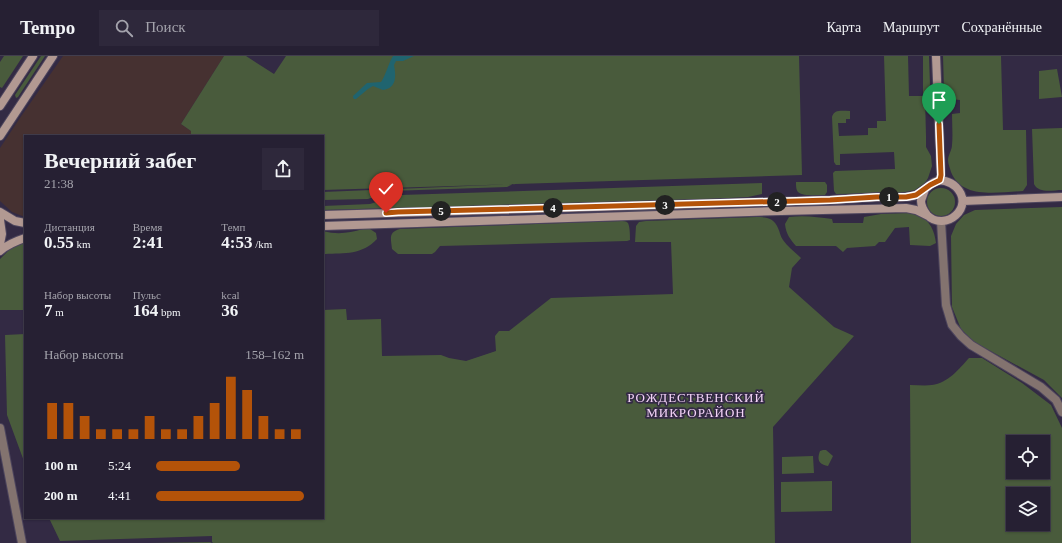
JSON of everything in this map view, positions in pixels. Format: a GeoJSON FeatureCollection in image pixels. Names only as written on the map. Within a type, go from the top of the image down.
{"type":"FeatureCollection","features":[{"type":"Feature","properties":{"kind":"main road"},"geometry":{"type":"LineString","coordinates":[[0,106],[33,56]]}},
{"type":"Feature","properties":{"kind":"main road"},"geometry":{"type":"LineString","coordinates":[[0,136],[53,56]]}},
{"type":"Feature","properties":{"kind":"main road"},"geometry":{"type":"LineString","coordinates":[[936,56],[940,180]]}},
{"type":"Feature","properties":{"kind":"main road"},"geometry":{"type":"LineString","coordinates":[[324,215],[906,197],[916,195],[940,180],[955,186],[960,192],[963,201],[961,209],[957,214],[951,219],[941,221],[916,210],[906,208],[324,226]]}},
{"type":"Feature","properties":{"kind":"main road"},"geometry":{"type":"LineString","coordinates":[[925,189],[921,201],[924,211],[928,216]]}},
{"type":"Feature","properties":{"kind":"main road"},"geometry":{"type":"LineString","coordinates":[[963,201],[1062,197]]}},
{"type":"Feature","properties":{"kind":"main road"},"geometry":{"type":"LineString","coordinates":[[0,212],[24,223]]}},
{"type":"Feature","properties":{"kind":"main road"},"geometry":{"type":"LineString","coordinates":[[386,213],[386,224]]}},
{"type":"Feature","properties":{"kind":"main road"},"geometry":{"type":"LineString","coordinates":[[0,220],[2,234],[0,244]]}},
{"type":"Feature","properties":{"kind":"main road"},"geometry":{"type":"LineString","coordinates":[[0,251],[16,241],[24,238]]}},
{"type":"Feature","properties":{"kind":"street"},"geometry":{"type":"LineString","coordinates":[[941,221],[946,305],[952,325],[971,345],[1041,387],[1056,400],[1062,412]]}},
{"type":"Feature","properties":{"kind":"street"},"geometry":{"type":"LineString","coordinates":[[0,428],[22,543]]}},
{"type":"Feature","properties":{"kind":"shaded area"},"geometry":{"type":"Polygon","coordinates":[[[4,56],[23,56],[2,88],[0,87],[0,62],[4,56]]]}},
{"type":"Feature","properties":{"kind":"shaded area"},"geometry":{"type":"Polygon","coordinates":[[[41,56],[45,56],[16,98],[15,95],[41,56]]]}},
{"type":"Feature","properties":{"kind":"shaded area"},"geometry":{"type":"Polygon","coordinates":[[[63,56],[224,56],[181,124],[191,131],[191,135],[24,135],[24,217],[12,212],[0,201],[0,148],[63,56]]]}},
{"type":"Feature","properties":{"kind":"shaded area"},"geometry":{"type":"Polygon","coordinates":[[[224,56],[246,56],[274,74],[286,56],[799,56],[802,175],[324,190],[324,135],[191,135],[191,131],[181,124],[224,56]]]}},
{"type":"Feature","properties":{"kind":"shaded area"},"geometry":{"type":"Polygon","coordinates":[[[393,56],[414,56],[403,61],[396,61],[394,65],[395,77],[391,87],[383,90],[373,86],[354,99],[353,96],[367,83],[381,82],[393,56]]]}},
{"type":"Feature","properties":{"kind":"shaded area"},"geometry":{"type":"Polygon","coordinates":[[[884,56],[908,56],[909,96],[923,96],[923,56],[929,56],[930,85],[925,97],[926,147],[931,156],[932,166],[928,178],[925,183],[915,190],[901,193],[836,194],[834,191],[833,173],[835,171],[895,169],[894,152],[840,154],[840,165],[836,165],[834,162],[833,114],[839,111],[850,111],[850,119],[846,119],[846,123],[838,123],[839,136],[868,135],[868,128],[877,128],[877,121],[886,121],[884,56]]]}},
{"type":"Feature","properties":{"kind":"shaded area"},"geometry":{"type":"Polygon","coordinates":[[[943,56],[1001,56],[1003,130],[1026,130],[1027,185],[1023,191],[993,193],[972,191],[956,181],[951,172],[948,160],[952,145],[952,114],[960,113],[960,100],[951,99],[944,90],[943,56]]]}},
{"type":"Feature","properties":{"kind":"shaded area"},"geometry":{"type":"Polygon","coordinates":[[[1057,69],[1062,97],[1039,99],[1039,71],[1057,69]]]}},
{"type":"Feature","properties":{"kind":"shaded area"},"geometry":{"type":"Polygon","coordinates":[[[1062,128],[1062,190],[1046,191],[1039,189],[1034,184],[1032,129],[1062,128]]]}},
{"type":"Feature","properties":{"kind":"shaded area"},"geometry":{"type":"Polygon","coordinates":[[[796,182],[825,182],[827,185],[827,192],[825,195],[804,195],[798,192],[796,182]]]}},
{"type":"Feature","properties":{"kind":"shaded area"},"geometry":{"type":"Polygon","coordinates":[[[762,183],[762,194],[748,197],[324,210],[324,206],[370,204],[401,195],[762,183]]]}},
{"type":"Feature","properties":{"kind":"shaded area"},"geometry":{"type":"Polygon","coordinates":[[[513,184],[507,187],[390,191],[368,199],[324,200],[324,192],[513,184]]]}},
{"type":"Feature","properties":{"kind":"shaded area"},"geometry":{"type":"Polygon","coordinates":[[[941,188],[951,192],[955,202],[951,212],[941,216],[931,212],[927,202],[931,192],[941,188]]]}},
{"type":"Feature","properties":{"kind":"shaded area"},"geometry":{"type":"Polygon","coordinates":[[[1062,207],[1062,398],[1044,380],[974,342],[961,329],[952,307],[951,236],[956,224],[964,215],[975,210],[1062,207]]]}},
{"type":"Feature","properties":{"kind":"shaded area"},"geometry":{"type":"Polygon","coordinates":[[[909,213],[920,216],[928,222],[933,231],[936,243],[930,246],[910,245],[909,227],[895,228],[885,242],[879,242],[875,246],[847,248],[843,252],[836,246],[796,246],[786,231],[785,224],[789,217],[795,216],[811,216],[832,219],[833,223],[863,223],[864,217],[881,214],[909,213]]]}},
{"type":"Feature","properties":{"kind":"shaded area"},"geometry":{"type":"Polygon","coordinates":[[[761,217],[770,219],[774,222],[783,240],[801,258],[792,268],[789,287],[834,327],[854,336],[773,427],[775,543],[213,543],[212,536],[60,541],[49,519],[324,519],[324,310],[346,309],[347,320],[381,319],[382,356],[441,355],[466,361],[496,351],[495,336],[499,331],[509,331],[551,298],[673,294],[671,242],[635,242],[636,226],[639,222],[761,217]]]}},
{"type":"Feature","properties":{"kind":"shaded area"},"geometry":{"type":"Polygon","coordinates":[[[621,221],[628,223],[630,229],[630,240],[440,246],[432,254],[398,254],[392,249],[391,242],[392,234],[396,230],[400,229],[621,221]]]}},
{"type":"Feature","properties":{"kind":"shaded area"},"geometry":{"type":"Polygon","coordinates":[[[363,229],[370,229],[376,233],[377,239],[359,251],[346,253],[324,253],[324,231],[334,233],[353,232],[363,229]]]}},
{"type":"Feature","properties":{"kind":"shaded area"},"geometry":{"type":"Polygon","coordinates":[[[24,242],[24,310],[0,310],[0,259],[10,249],[24,242]]]}},
{"type":"Feature","properties":{"kind":"shaded area"},"geometry":{"type":"Polygon","coordinates":[[[24,334],[24,461],[7,415],[5,335],[24,334]]]}},
{"type":"Feature","properties":{"kind":"shaded area"},"geometry":{"type":"Polygon","coordinates":[[[969,358],[982,358],[1022,383],[1051,405],[1062,428],[1062,543],[911,543],[910,385],[938,384],[953,375],[969,358]]]}},
{"type":"Feature","properties":{"kind":"shaded area"},"geometry":{"type":"Polygon","coordinates":[[[826,450],[833,456],[828,466],[819,461],[820,451],[826,450]]]}},
{"type":"Feature","properties":{"kind":"shaded area"},"geometry":{"type":"Polygon","coordinates":[[[813,456],[814,473],[782,474],[782,457],[813,456]]]}},
{"type":"Feature","properties":{"kind":"shaded area"},"geometry":{"type":"Polygon","coordinates":[[[832,481],[832,511],[781,512],[781,482],[832,481]]]}},
{"type":"Feature","properties":{"kind":"shaded area"},"geometry":{"type":"Polygon","coordinates":[[[212,542],[210,543],[149,543],[212,542]]]}},
{"type":"Feature","properties":{"kind":"district","name":"РОЖДЕСТВЕНСКИЙ МИКРОРАЙОН"},"geometry":{"type":"Point","coordinates":[696,404]}},
{"type":"Feature","properties":{"kind":"route"},"geometry":{"type":"LineString","coordinates":[[386,213],[906,197],[916,195],[940,180],[939,124]]}}]}
